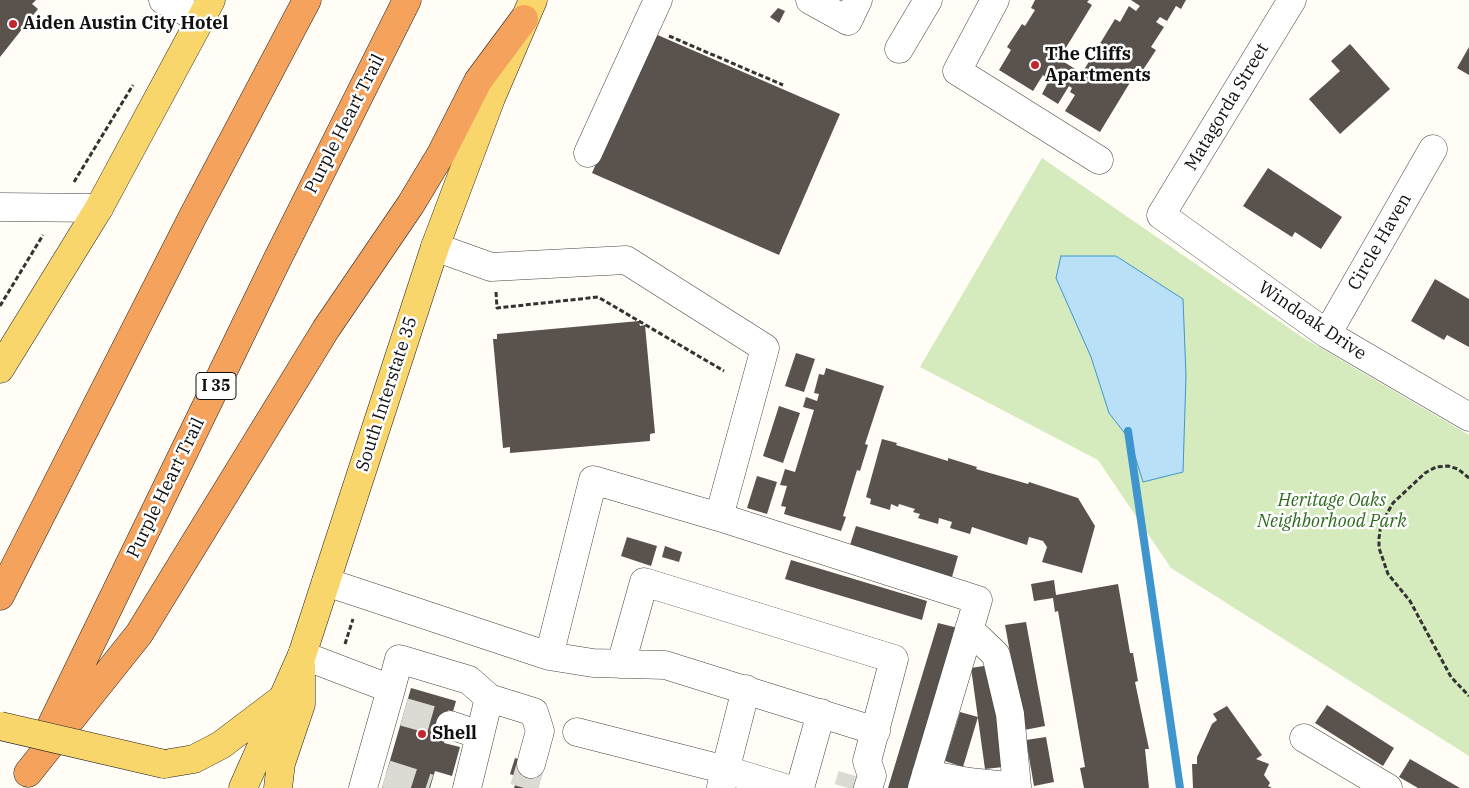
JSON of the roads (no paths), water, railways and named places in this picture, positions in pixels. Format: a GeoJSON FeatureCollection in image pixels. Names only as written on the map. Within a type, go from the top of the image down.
{"type":"FeatureCollection","features":[{"type":"Feature","properties":{"kind":"highway"},"geometry":{"type":"LineString","coordinates":[[292,27],[293,0]]}},
{"type":"Feature","properties":{"kind":"highway"},"geometry":{"type":"LineString","coordinates":[[0,596],[193,216],[307,0]]}},
{"type":"Feature","properties":{"kind":"highway","name":"Purple Heart Trail"},"geometry":{"type":"LineString","coordinates":[[24,780],[277,260],[407,0]]}},
{"type":"Feature","properties":{"kind":"highway"},"geometry":{"type":"LineString","coordinates":[[24,780],[139,634],[326,329],[431,170],[478,81],[529,9]]}},
{"type":"Feature","properties":{"kind":"main road","name":"South Interstate 35"},"geometry":{"type":"LineString","coordinates":[[242,788],[302,655],[435,247],[470,151],[529,9]]}},
{"type":"Feature","properties":{"kind":"main road"},"geometry":{"type":"LineString","coordinates":[[0,369],[99,208],[206,10]]}},
{"type":"Feature","properties":{"kind":"main road"},"geometry":{"type":"LineString","coordinates":[[278,788],[281,763],[301,704],[302,655]]}},
{"type":"Feature","properties":{"kind":"main road"},"geometry":{"type":"LineString","coordinates":[[0,726],[164,764],[194,759],[221,745],[281,700]]}},
{"type":"Feature","properties":{"kind":"street"},"geometry":{"type":"LineString","coordinates":[[163,0],[206,10]]}},
{"type":"Feature","properties":{"kind":"street"},"geometry":{"type":"LineString","coordinates":[[588,153],[658,0]]}},
{"type":"Feature","properties":{"kind":"street"},"geometry":{"type":"LineString","coordinates":[[810,0],[848,21],[858,0]]}},
{"type":"Feature","properties":{"kind":"street"},"geometry":{"type":"LineString","coordinates":[[899,49],[928,0]]}},
{"type":"Feature","properties":{"kind":"street"},"geometry":{"type":"LineString","coordinates":[[995,0],[957,70],[1099,160]]}},
{"type":"Feature","properties":{"kind":"street","name":"Matagorda Street"},"geometry":{"type":"LineString","coordinates":[[1161,215],[1292,0]]}},
{"type":"Feature","properties":{"kind":"street","name":"Circle Haven"},"geometry":{"type":"LineString","coordinates":[[1326,334],[1434,149]]}},
{"type":"Feature","properties":{"kind":"street"},"geometry":{"type":"LineString","coordinates":[[0,207],[99,208]]}},
{"type":"Feature","properties":{"kind":"street","name":"Windoak Drive"},"geometry":{"type":"LineString","coordinates":[[1161,215],[1326,334],[1469,417]]}},
{"type":"Feature","properties":{"kind":"street"},"geometry":{"type":"LineString","coordinates":[[435,247],[494,266],[626,260],[765,348],[719,517]]}},
{"type":"Feature","properties":{"kind":"street"},"geometry":{"type":"LineString","coordinates":[[549,656],[593,480],[719,517],[978,600],[969,629],[924,781],[969,782],[1017,787],[1010,714],[996,655],[969,629]]}},
{"type":"Feature","properties":{"kind":"street"},"geometry":{"type":"LineString","coordinates":[[326,582],[549,656],[593,664],[665,665],[876,730]]}},
{"type":"Feature","properties":{"kind":"street"},"geometry":{"type":"LineString","coordinates":[[621,664],[644,582],[894,659],[876,730],[862,775]]}},
{"type":"Feature","properties":{"kind":"street"},"geometry":{"type":"LineString","coordinates":[[302,655],[394,702]]}},
{"type":"Feature","properties":{"kind":"street"},"geometry":{"type":"LineString","coordinates":[[373,777],[394,702],[399,659],[469,680],[489,698],[534,712],[540,731],[531,764]]}},
{"type":"Feature","properties":{"kind":"street"},"geometry":{"type":"LineString","coordinates":[[723,779],[746,689]]}},
{"type":"Feature","properties":{"kind":"street"},"geometry":{"type":"LineString","coordinates":[[467,788],[489,698]]}},
{"type":"Feature","properties":{"kind":"street"},"geometry":{"type":"LineString","coordinates":[[800,788],[821,713]]}},
{"type":"Feature","properties":{"kind":"street"},"geometry":{"type":"LineString","coordinates":[[450,726],[480,735]]}},
{"type":"Feature","properties":{"kind":"street"},"geometry":{"type":"LineString","coordinates":[[577,732],[723,779],[785,788]]}},
{"type":"Feature","properties":{"kind":"street"},"geometry":{"type":"LineString","coordinates":[[1304,738],[1388,788]]}},
{"type":"Feature","properties":{"kind":"water"},"geometry":{"type":"Polygon","coordinates":[[[1061,256],[1116,256],[1183,299],[1186,376],[1183,472],[1143,482],[1130,440],[1109,413],[1091,357],[1056,278],[1061,256]]]}},
{"type":"Feature","properties":{"kind":"waterway"},"geometry":{"type":"LineString","coordinates":[[1128,431],[1180,788]]}},
{"type":"Feature","properties":{"kind":"tunnel"},"geometry":{"type":"LineString","coordinates":[[404,712],[450,725]]}},
{"type":"Feature","properties":{"kind":"tunnel"},"geometry":{"type":"LineString","coordinates":[[524,788],[531,764]]}},
{"type":"Feature","properties":{"kind":"tunnel"},"geometry":{"type":"LineString","coordinates":[[386,774],[429,788]]}},
{"type":"Feature","properties":{"kind":"tunnel"},"geometry":{"type":"LineString","coordinates":[[848,788],[852,775]]}},
{"type":"Feature","properties":{"kind":"place","name":"Aiden Austin City Hotel"},"geometry":{"type":"Point","coordinates":[13,24]}},
{"type":"Feature","properties":{"kind":"place","name":"The Cliffs Apartments"},"geometry":{"type":"Point","coordinates":[1035,65]}},
{"type":"Feature","properties":{"kind":"place","name":"Shell"},"geometry":{"type":"Point","coordinates":[422,734]}},
{"type":"Feature","properties":{"kind":"park label","name":"Heritage Oaks Neighborhood Park"},"geometry":{"type":"Point","coordinates":[1332,511]}}]}
